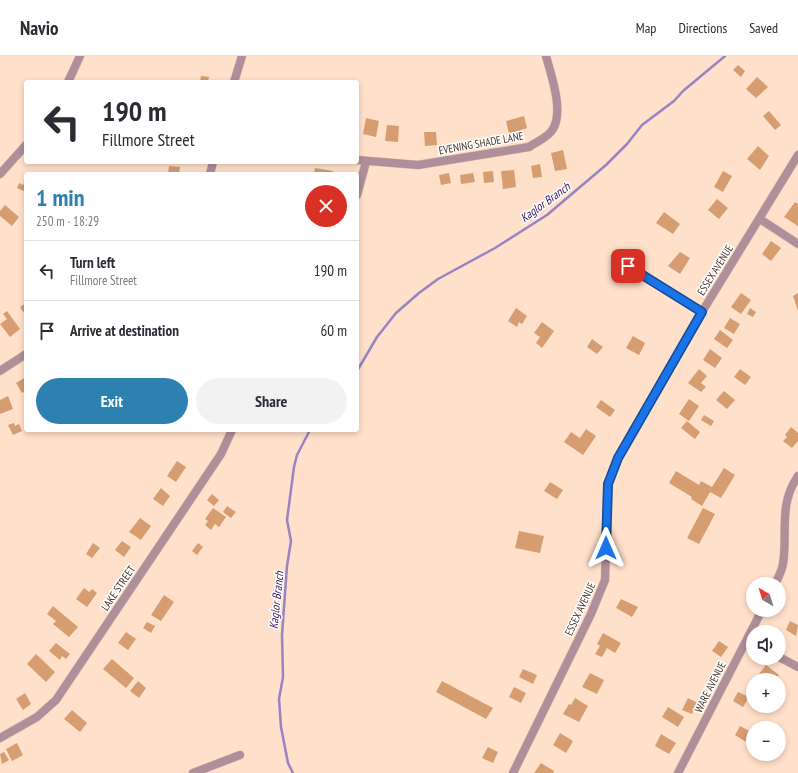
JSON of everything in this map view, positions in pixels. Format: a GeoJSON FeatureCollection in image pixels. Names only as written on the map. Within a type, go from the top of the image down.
{"type":"FeatureCollection","features":[{"type":"Feature","properties":{"kind":"street"},"geometry":{"type":"LineString","coordinates":[[69,80],[80,56]]}},
{"type":"Feature","properties":{"kind":"street"},"geometry":{"type":"LineString","coordinates":[[235,80],[242,56]]}},
{"type":"Feature","properties":{"kind":"street","name":"EVENING SHADE LANE"},"geometry":{"type":"LineString","coordinates":[[359,160],[418,165],[529,147],[553,129],[557,114],[557,99],[546,56]]}},
{"type":"Feature","properties":{"kind":"street"},"geometry":{"type":"LineString","coordinates":[[0,174],[24,147]]}},
{"type":"Feature","properties":{"kind":"street","name":"ESSEX AVENUE"},"geometry":{"type":"LineString","coordinates":[[513,773],[591,614],[605,580],[608,484],[618,458],[702,312],[798,155]]}},
{"type":"Feature","properties":{"kind":"street"},"geometry":{"type":"LineString","coordinates":[[359,188],[366,162]]}},
{"type":"Feature","properties":{"kind":"street"},"geometry":{"type":"LineString","coordinates":[[760,219],[798,244]]}},
{"type":"Feature","properties":{"kind":"street"},"geometry":{"type":"LineString","coordinates":[[628,266],[702,312]]}},
{"type":"Feature","properties":{"kind":"street"},"geometry":{"type":"LineString","coordinates":[[0,371],[24,355]]}},
{"type":"Feature","properties":{"kind":"street","name":"LAKE STREET"},"geometry":{"type":"LineString","coordinates":[[0,738],[37,717],[56,700],[221,454],[231,432]]}},
{"type":"Feature","properties":{"kind":"street"},"geometry":{"type":"LineString","coordinates":[[778,577],[783,565],[785,507],[788,493],[798,476]]}},
{"type":"Feature","properties":{"kind":"street","name":"WARE AVENUE"},"geometry":{"type":"LineString","coordinates":[[678,773],[746,648]]}},
{"type":"Feature","properties":{"kind":"street"},"geometry":{"type":"LineString","coordinates":[[786,660],[798,667]]}},
{"type":"Feature","properties":{"kind":"street"},"geometry":{"type":"LineString","coordinates":[[194,773],[240,755]]}},
{"type":"Feature","properties":{"kind":"building"},"geometry":{"type":"Polygon","coordinates":[[[738,65],[745,71],[741,77],[733,70],[738,65]]]}},
{"type":"Feature","properties":{"kind":"building"},"geometry":{"type":"Polygon","coordinates":[[[201,76],[209,77],[208,80],[200,80],[201,76]]]}},
{"type":"Feature","properties":{"kind":"building"},"geometry":{"type":"Polygon","coordinates":[[[757,77],[768,87],[756,98],[746,89],[757,77]]]}},
{"type":"Feature","properties":{"kind":"building"},"geometry":{"type":"Polygon","coordinates":[[[769,111],[781,125],[775,130],[763,116],[769,111]]]}},
{"type":"Feature","properties":{"kind":"building"},"geometry":{"type":"Polygon","coordinates":[[[524,116],[527,128],[509,134],[506,121],[524,116]]]}},
{"type":"Feature","properties":{"kind":"building"},"geometry":{"type":"Polygon","coordinates":[[[366,118],[379,121],[376,137],[363,134],[366,118]]]}},
{"type":"Feature","properties":{"kind":"building"},"geometry":{"type":"Polygon","coordinates":[[[387,125],[399,126],[398,142],[385,141],[387,125]]]}},
{"type":"Feature","properties":{"kind":"building"},"geometry":{"type":"Polygon","coordinates":[[[424,132],[436,132],[437,145],[425,146],[424,132]]]}},
{"type":"Feature","properties":{"kind":"building"},"geometry":{"type":"Polygon","coordinates":[[[758,146],[769,156],[760,170],[747,159],[758,146]]]}},
{"type":"Feature","properties":{"kind":"building"},"geometry":{"type":"Polygon","coordinates":[[[563,150],[567,169],[555,171],[551,153],[563,150]]]}},
{"type":"Feature","properties":{"kind":"building"},"geometry":{"type":"Polygon","coordinates":[[[540,164],[542,177],[533,178],[531,166],[540,164]]]}},
{"type":"Feature","properties":{"kind":"building"},"geometry":{"type":"Polygon","coordinates":[[[169,166],[180,167],[179,172],[168,172],[169,166]]]}},
{"type":"Feature","properties":{"kind":"building"},"geometry":{"type":"Polygon","coordinates":[[[315,168],[333,171],[333,172],[314,172],[315,168]]]}},
{"type":"Feature","properties":{"kind":"building"},"geometry":{"type":"Polygon","coordinates":[[[514,170],[516,187],[503,189],[501,171],[514,170]]]}},
{"type":"Feature","properties":{"kind":"building"},"geometry":{"type":"Polygon","coordinates":[[[493,171],[494,182],[484,183],[483,172],[493,171]]]}},
{"type":"Feature","properties":{"kind":"building"},"geometry":{"type":"Polygon","coordinates":[[[723,171],[732,176],[723,192],[714,187],[723,171]]]}},
{"type":"Feature","properties":{"kind":"building"},"geometry":{"type":"Polygon","coordinates":[[[449,173],[451,183],[441,185],[439,175],[449,173]]]}},
{"type":"Feature","properties":{"kind":"building"},"geometry":{"type":"Polygon","coordinates":[[[473,173],[475,182],[461,184],[460,175],[473,173]]]}},
{"type":"Feature","properties":{"kind":"building"},"geometry":{"type":"Polygon","coordinates":[[[19,183],[23,185],[24,183],[24,191],[17,188],[19,183]]]}},
{"type":"Feature","properties":{"kind":"building"},"geometry":{"type":"Polygon","coordinates":[[[717,199],[728,208],[719,219],[708,210],[717,199]]]}},
{"type":"Feature","properties":{"kind":"building"},"geometry":{"type":"Polygon","coordinates":[[[795,202],[798,204],[798,226],[784,217],[795,202]]]}},
{"type":"Feature","properties":{"kind":"building"},"geometry":{"type":"Polygon","coordinates":[[[5,205],[19,217],[12,226],[0,216],[0,211],[5,205]]]}},
{"type":"Feature","properties":{"kind":"building"},"geometry":{"type":"Polygon","coordinates":[[[664,212],[680,224],[673,234],[656,223],[664,212]]]}},
{"type":"Feature","properties":{"kind":"building"},"geometry":{"type":"Polygon","coordinates":[[[771,241],[781,248],[771,261],[762,254],[771,241]]]}},
{"type":"Feature","properties":{"kind":"building"},"geometry":{"type":"Polygon","coordinates":[[[680,252],[690,258],[680,274],[668,266],[680,252]]]}},
{"type":"Feature","properties":{"kind":"building"},"geometry":{"type":"Polygon","coordinates":[[[741,293],[751,300],[741,314],[731,307],[741,293]]]}},
{"type":"Feature","properties":{"kind":"building"},"geometry":{"type":"Polygon","coordinates":[[[798,293],[798,311],[793,296],[798,293]]]}},
{"type":"Feature","properties":{"kind":"building"},"geometry":{"type":"Polygon","coordinates":[[[24,304],[24,311],[23,312],[20,307],[24,304]]]}},
{"type":"Feature","properties":{"kind":"building"},"geometry":{"type":"Polygon","coordinates":[[[516,308],[527,316],[522,324],[519,322],[517,327],[508,321],[516,308]]]}},
{"type":"Feature","properties":{"kind":"building"},"geometry":{"type":"Polygon","coordinates":[[[750,308],[756,312],[753,317],[747,314],[750,308]]]}},
{"type":"Feature","properties":{"kind":"building"},"geometry":{"type":"Polygon","coordinates":[[[7,311],[20,329],[10,337],[0,324],[7,319],[3,314],[7,311]]]}},
{"type":"Feature","properties":{"kind":"building"},"geometry":{"type":"Polygon","coordinates":[[[730,318],[740,324],[734,334],[724,328],[730,318]]]}},
{"type":"Feature","properties":{"kind":"building"},"geometry":{"type":"Polygon","coordinates":[[[542,322],[554,331],[542,348],[536,343],[540,337],[534,333],[542,322]]]}},
{"type":"Feature","properties":{"kind":"building"},"geometry":{"type":"Polygon","coordinates":[[[720,330],[733,340],[727,348],[714,339],[720,330]]]}},
{"type":"Feature","properties":{"kind":"building"},"geometry":{"type":"Polygon","coordinates":[[[633,336],[645,343],[639,355],[626,348],[633,336]]]}},
{"type":"Feature","properties":{"kind":"building"},"geometry":{"type":"Polygon","coordinates":[[[592,339],[603,347],[597,354],[587,347],[592,339]]]}},
{"type":"Feature","properties":{"kind":"building"},"geometry":{"type":"Polygon","coordinates":[[[710,349],[722,358],[715,368],[703,360],[710,349]]]}},
{"type":"Feature","properties":{"kind":"building"},"geometry":{"type":"Polygon","coordinates":[[[699,369],[707,376],[701,383],[706,387],[701,392],[688,383],[699,369]]]}},
{"type":"Feature","properties":{"kind":"building"},"geometry":{"type":"Polygon","coordinates":[[[740,369],[751,377],[745,385],[734,377],[740,369]]]}},
{"type":"Feature","properties":{"kind":"building"},"geometry":{"type":"Polygon","coordinates":[[[24,378],[24,392],[22,393],[16,383],[24,378]]]}},
{"type":"Feature","properties":{"kind":"building"},"geometry":{"type":"Polygon","coordinates":[[[724,391],[735,400],[727,409],[716,400],[724,391]]]}},
{"type":"Feature","properties":{"kind":"building"},"geometry":{"type":"Polygon","coordinates":[[[8,396],[13,409],[0,414],[0,400],[8,396]]]}},
{"type":"Feature","properties":{"kind":"building"},"geometry":{"type":"Polygon","coordinates":[[[689,399],[699,406],[689,421],[679,414],[689,399]]]}},
{"type":"Feature","properties":{"kind":"building"},"geometry":{"type":"Polygon","coordinates":[[[601,400],[615,410],[610,417],[596,407],[601,400]]]}},
{"type":"Feature","properties":{"kind":"building"},"geometry":{"type":"Polygon","coordinates":[[[704,415],[714,421],[711,426],[701,420],[704,415]]]}},
{"type":"Feature","properties":{"kind":"building"},"geometry":{"type":"Polygon","coordinates":[[[687,421],[700,432],[695,439],[681,428],[687,421]]]}},
{"type":"Feature","properties":{"kind":"building"},"geometry":{"type":"Polygon","coordinates":[[[14,423],[15,426],[19,424],[22,431],[13,435],[8,425],[14,423]]]}},
{"type":"Feature","properties":{"kind":"building"},"geometry":{"type":"Polygon","coordinates":[[[791,427],[798,433],[798,441],[792,448],[783,441],[787,437],[785,435],[791,427]]]}},
{"type":"Feature","properties":{"kind":"building"},"geometry":{"type":"Polygon","coordinates":[[[586,429],[596,436],[583,455],[564,442],[571,432],[580,438],[586,429]]]}},
{"type":"Feature","properties":{"kind":"building"},"geometry":{"type":"Polygon","coordinates":[[[177,461],[186,467],[176,482],[167,476],[177,461]]]}},
{"type":"Feature","properties":{"kind":"building"},"geometry":{"type":"Polygon","coordinates":[[[724,468],[735,475],[721,498],[710,492],[702,506],[691,499],[692,497],[669,483],[676,471],[699,485],[701,481],[712,487],[724,468]]]}},
{"type":"Feature","properties":{"kind":"building"},"geometry":{"type":"Polygon","coordinates":[[[550,482],[563,490],[557,499],[544,491],[550,482]]]}},
{"type":"Feature","properties":{"kind":"building"},"geometry":{"type":"Polygon","coordinates":[[[161,488],[170,496],[163,506],[153,499],[161,488]]]}},
{"type":"Feature","properties":{"kind":"building"},"geometry":{"type":"Polygon","coordinates":[[[212,494],[219,500],[214,506],[207,500],[212,494]]]}},
{"type":"Feature","properties":{"kind":"building"},"geometry":{"type":"Polygon","coordinates":[[[227,506],[236,512],[231,518],[223,512],[227,506]]]}},
{"type":"Feature","properties":{"kind":"building"},"geometry":{"type":"Polygon","coordinates":[[[213,508],[226,517],[219,527],[215,524],[211,530],[205,525],[208,521],[205,519],[213,508]]]}},
{"type":"Feature","properties":{"kind":"building"},"geometry":{"type":"Polygon","coordinates":[[[703,508],[715,514],[699,544],[687,538],[703,508]]]}},
{"type":"Feature","properties":{"kind":"building"},"geometry":{"type":"Polygon","coordinates":[[[140,518],[151,526],[141,540],[129,532],[140,518]]]}},
{"type":"Feature","properties":{"kind":"building"},"geometry":{"type":"Polygon","coordinates":[[[519,531],[544,536],[540,553],[515,548],[519,531]]]}},
{"type":"Feature","properties":{"kind":"building"},"geometry":{"type":"Polygon","coordinates":[[[122,541],[131,547],[124,557],[115,550],[122,541]]]}},
{"type":"Feature","properties":{"kind":"building"},"geometry":{"type":"Polygon","coordinates":[[[93,543],[100,548],[92,558],[86,554],[93,543]]]}},
{"type":"Feature","properties":{"kind":"building"},"geometry":{"type":"Polygon","coordinates":[[[198,543],[203,547],[197,555],[192,551],[198,543]]]}},
{"type":"Feature","properties":{"kind":"building"},"geometry":{"type":"Polygon","coordinates":[[[84,588],[89,592],[92,589],[97,593],[87,607],[76,599],[84,588]]]}},
{"type":"Feature","properties":{"kind":"building"},"geometry":{"type":"Polygon","coordinates":[[[164,595],[174,602],[161,621],[151,615],[164,595]]]}},
{"type":"Feature","properties":{"kind":"building"},"geometry":{"type":"Polygon","coordinates":[[[621,599],[638,607],[632,617],[616,608],[621,599]]]}},
{"type":"Feature","properties":{"kind":"building"},"geometry":{"type":"Polygon","coordinates":[[[53,606],[78,627],[69,637],[53,624],[56,621],[47,614],[53,606]]]}},
{"type":"Feature","properties":{"kind":"building"},"geometry":{"type":"Polygon","coordinates":[[[790,621],[798,625],[796,636],[786,630],[790,621]]]}},
{"type":"Feature","properties":{"kind":"building"},"geometry":{"type":"Polygon","coordinates":[[[147,622],[155,626],[151,633],[143,628],[147,622]]]}},
{"type":"Feature","properties":{"kind":"building"},"geometry":{"type":"Polygon","coordinates":[[[126,632],[136,639],[128,650],[118,643],[126,632]]]}},
{"type":"Feature","properties":{"kind":"building"},"geometry":{"type":"Polygon","coordinates":[[[603,633],[621,643],[615,653],[607,648],[602,657],[595,654],[600,646],[597,644],[603,633]]]}},
{"type":"Feature","properties":{"kind":"building"},"geometry":{"type":"Polygon","coordinates":[[[719,641],[728,647],[721,657],[712,651],[719,641]]]}},
{"type":"Feature","properties":{"kind":"building"},"geometry":{"type":"Polygon","coordinates":[[[56,643],[70,654],[66,659],[62,656],[60,660],[49,651],[56,643]]]}},
{"type":"Feature","properties":{"kind":"building"},"geometry":{"type":"Polygon","coordinates":[[[36,654],[55,672],[46,682],[27,664],[36,654]]]}},
{"type":"Feature","properties":{"kind":"building"},"geometry":{"type":"Polygon","coordinates":[[[112,659],[134,678],[126,688],[103,669],[112,659]]]}},
{"type":"Feature","properties":{"kind":"building"},"geometry":{"type":"Polygon","coordinates":[[[766,665],[776,673],[760,673],[766,665]]]}},
{"type":"Feature","properties":{"kind":"building"},"geometry":{"type":"Polygon","coordinates":[[[523,669],[537,675],[533,684],[519,677],[523,669]]]}},
{"type":"Feature","properties":{"kind":"building"},"geometry":{"type":"Polygon","coordinates":[[[590,673],[604,680],[597,694],[582,687],[590,673]]]}},
{"type":"Feature","properties":{"kind":"building"},"geometry":{"type":"Polygon","coordinates":[[[138,681],[146,688],[139,698],[130,691],[138,681]]]}},
{"type":"Feature","properties":{"kind":"building"},"geometry":{"type":"Polygon","coordinates":[[[442,681],[493,708],[486,719],[436,692],[442,681]]]}},
{"type":"Feature","properties":{"kind":"building"},"geometry":{"type":"Polygon","coordinates":[[[514,687],[526,693],[521,703],[509,697],[514,687]]]}},
{"type":"Feature","properties":{"kind":"building"},"geometry":{"type":"Polygon","coordinates":[[[738,692],[746,696],[746,702],[743,707],[733,701],[738,692]]]}},
{"type":"Feature","properties":{"kind":"building"},"geometry":{"type":"Polygon","coordinates":[[[25,693],[31,704],[23,710],[16,699],[25,693]]]}},
{"type":"Feature","properties":{"kind":"building"},"geometry":{"type":"Polygon","coordinates":[[[575,698],[588,706],[579,722],[563,714],[575,698]]]}},
{"type":"Feature","properties":{"kind":"building"},"geometry":{"type":"Polygon","coordinates":[[[688,698],[698,703],[692,714],[682,710],[688,698]]]}},
{"type":"Feature","properties":{"kind":"building"},"geometry":{"type":"Polygon","coordinates":[[[668,707],[684,717],[678,727],[662,717],[668,707]]]}},
{"type":"Feature","properties":{"kind":"building"},"geometry":{"type":"Polygon","coordinates":[[[72,710],[87,723],[80,732],[64,719],[72,710]]]}},
{"type":"Feature","properties":{"kind":"building"},"geometry":{"type":"Polygon","coordinates":[[[740,726],[746,729],[746,742],[735,735],[740,726]]]}},
{"type":"Feature","properties":{"kind":"building"},"geometry":{"type":"Polygon","coordinates":[[[560,733],[573,741],[566,753],[553,745],[560,733]]]}},
{"type":"Feature","properties":{"kind":"building"},"geometry":{"type":"Polygon","coordinates":[[[661,734],[676,743],[669,754],[655,746],[661,734]]]}},
{"type":"Feature","properties":{"kind":"building"},"geometry":{"type":"Polygon","coordinates":[[[17,743],[23,755],[12,761],[6,749],[17,743]]]}},
{"type":"Feature","properties":{"kind":"building"},"geometry":{"type":"Polygon","coordinates":[[[488,747],[498,752],[493,763],[482,758],[488,747]]]}},
{"type":"Feature","properties":{"kind":"building"},"geometry":{"type":"Polygon","coordinates":[[[4,752],[9,760],[2,764],[0,754],[4,752]]]}},
{"type":"Feature","properties":{"kind":"building"},"geometry":{"type":"Polygon","coordinates":[[[541,763],[554,771],[553,773],[534,773],[541,763]]]}},
{"type":"Feature","properties":{"kind":"waterway","name":"Kaglor Branch"},"geometry":{"type":"LineString","coordinates":[[359,368],[377,337],[396,313],[419,293],[438,279],[495,248],[547,215],[606,165],[627,144],[642,125],[674,101],[683,91],[725,56]]}},
{"type":"Feature","properties":{"kind":"waterway","name":"Kaglor Branch"},"geometry":{"type":"LineString","coordinates":[[293,773],[288,763],[281,727],[279,699],[283,677],[282,635],[287,566],[291,541],[287,520],[294,467],[297,455],[309,432]]}},
{"type":"Feature","properties":{"kind":"route"},"geometry":{"type":"LineString","coordinates":[[606,548],[608,484],[618,458],[702,312],[628,266]]}}]}
